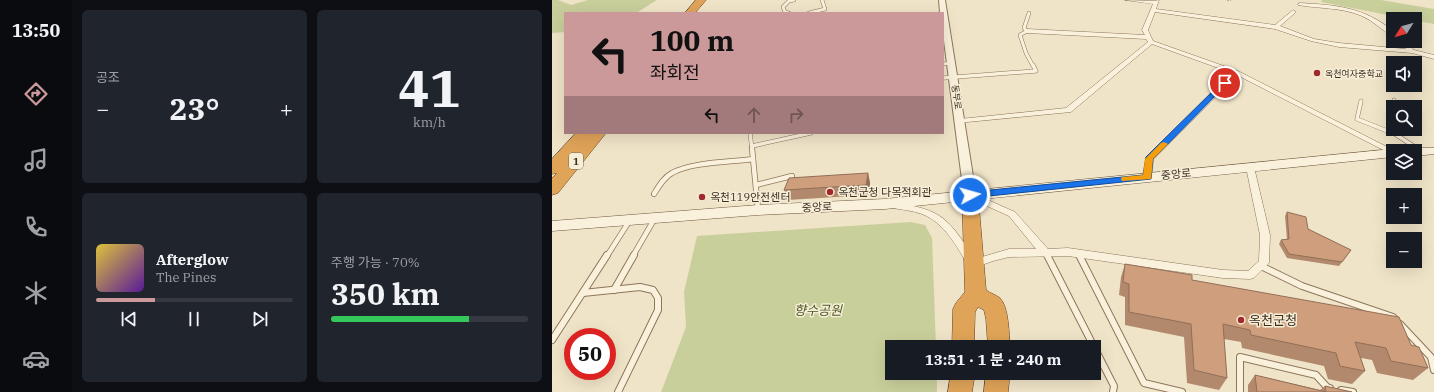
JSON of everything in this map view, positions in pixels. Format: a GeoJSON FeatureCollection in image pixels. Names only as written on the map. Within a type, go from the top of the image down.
{"type":"FeatureCollection","features":[{"type":"Feature","properties":{"kind":"highway"},"geometry":{"type":"LineString","coordinates":[[691,12],[702,0]]}},
{"type":"Feature","properties":{"kind":"highway"},"geometry":{"type":"LineString","coordinates":[[701,12],[711,0]]}},
{"type":"Feature","properties":{"kind":"highway","name":"1"},"geometry":{"type":"LineString","coordinates":[[552,169],[583,134]]}},
{"type":"Feature","properties":{"kind":"highway","name":"1"},"geometry":{"type":"LineString","coordinates":[[552,189],[598,134]]}},
{"type":"Feature","properties":{"kind":"highway"},"geometry":{"type":"LineString","coordinates":[[963,340],[964,309],[976,294],[970,195]]}},
{"type":"Feature","properties":{"kind":"highway"},"geometry":{"type":"LineString","coordinates":[[976,294],[993,305],[997,319],[998,340]]}},
{"type":"Feature","properties":{"kind":"highway"},"geometry":{"type":"LineString","coordinates":[[960,392],[962,380]]}},
{"type":"Feature","properties":{"kind":"highway"},"geometry":{"type":"LineString","coordinates":[[996,392],[997,380]]}},
{"type":"Feature","properties":{"kind":"main road"},"geometry":{"type":"LineString","coordinates":[[1422,152],[1434,151]]}},
{"type":"Feature","properties":{"kind":"main road","name":"중앙로"},"geometry":{"type":"LineString","coordinates":[[552,226],[758,210],[885,204],[1386,154]]}},
{"type":"Feature","properties":{"kind":"street","name":"동부로"},"geometry":{"type":"LineString","coordinates":[[942,0],[943,12]]}},
{"type":"Feature","properties":{"kind":"street"},"geometry":{"type":"LineString","coordinates":[[1127,0],[1157,2],[1145,30],[1149,40]]}},
{"type":"Feature","properties":{"kind":"street"},"geometry":{"type":"LineString","coordinates":[[1300,4],[1339,7],[1374,19],[1386,28]]}},
{"type":"Feature","properties":{"kind":"street"},"geometry":{"type":"LineString","coordinates":[[1154,10],[1276,27],[1313,40],[1339,45],[1412,51],[1434,58]]}},
{"type":"Feature","properties":{"kind":"street"},"geometry":{"type":"LineString","coordinates":[[1276,27],[1294,12]]}},
{"type":"Feature","properties":{"kind":"street","name":"동부로"},"geometry":{"type":"LineString","coordinates":[[944,26],[947,64],[954,77],[970,195]]}},
{"type":"Feature","properties":{"kind":"street"},"geometry":{"type":"LineString","coordinates":[[1027,31],[1149,40],[1236,72],[1386,149]]}},
{"type":"Feature","properties":{"kind":"street"},"geometry":{"type":"LineString","coordinates":[[960,121],[1068,110],[1149,40]]}},
{"type":"Feature","properties":{"kind":"street"},"geometry":{"type":"LineString","coordinates":[[1409,48],[1412,51]]}},
{"type":"Feature","properties":{"kind":"street"},"geometry":{"type":"LineString","coordinates":[[1148,177],[1149,159],[1236,72]]}},
{"type":"Feature","properties":{"kind":"street"},"geometry":{"type":"LineString","coordinates":[[885,204],[926,212],[936,218],[949,228],[973,264],[993,256],[1014,252],[1068,252],[1223,274],[1250,275],[1264,264],[1265,235],[1250,167]]}},
{"type":"Feature","properties":{"kind":"street"},"geometry":{"type":"LineString","coordinates":[[970,195],[1012,214],[1046,253]]}},
{"type":"Feature","properties":{"kind":"lane"},"geometry":{"type":"LineString","coordinates":[[785,12],[783,7],[789,1],[794,0]]}},
{"type":"Feature","properties":{"kind":"lane"},"geometry":{"type":"LineString","coordinates":[[812,12],[825,8],[822,0]]}},
{"type":"Feature","properties":{"kind":"lane"},"geometry":{"type":"LineString","coordinates":[[944,78],[1036,71],[1026,53],[1020,35],[1027,31],[1024,28],[1029,13]]}},
{"type":"Feature","properties":{"kind":"lane"},"geometry":{"type":"LineString","coordinates":[[1361,101],[1358,119],[1386,128]]}},
{"type":"Feature","properties":{"kind":"lane"},"geometry":{"type":"LineString","coordinates":[[750,134],[758,210]]}},
{"type":"Feature","properties":{"kind":"lane"},"geometry":{"type":"LineString","coordinates":[[752,146],[806,134]]}},
{"type":"Feature","properties":{"kind":"lane"},"geometry":{"type":"LineString","coordinates":[[1400,136],[1409,144]]}},
{"type":"Feature","properties":{"kind":"lane"},"geometry":{"type":"LineString","coordinates":[[654,194],[664,179],[673,172],[686,168],[753,159]]}},
{"type":"Feature","properties":{"kind":"lane"},"geometry":{"type":"LineString","coordinates":[[756,185],[792,176]]}},
{"type":"Feature","properties":{"kind":"lane"},"geometry":{"type":"LineString","coordinates":[[614,290],[655,218]]}},
{"type":"Feature","properties":{"kind":"lane"},"geometry":{"type":"LineString","coordinates":[[552,340],[630,220]]}},
{"type":"Feature","properties":{"kind":"lane"},"geometry":{"type":"LineString","coordinates":[[1046,253],[1114,386],[1113,392]]}},
{"type":"Feature","properties":{"kind":"lane"},"geometry":{"type":"LineString","coordinates":[[1078,254],[1144,383],[1182,392]]}},
{"type":"Feature","properties":{"kind":"lane"},"geometry":{"type":"LineString","coordinates":[[1261,266],[1302,286],[1393,317],[1431,357],[1434,370]]}},
{"type":"Feature","properties":{"kind":"lane"},"geometry":{"type":"LineString","coordinates":[[583,293],[640,287],[652,290],[658,298],[658,310],[618,392]]}},
{"type":"Feature","properties":{"kind":"lane"},"geometry":{"type":"LineString","coordinates":[[1240,392],[1240,357],[1316,375],[1328,387],[1353,392]]}},
{"type":"Feature","properties":{"kind":"green space"},"geometry":{"type":"Polygon","coordinates":[[[552,0],[558,0],[571,5],[588,0],[657,0],[638,12],[564,12],[564,32],[552,33],[552,0]]]}},
{"type":"Feature","properties":{"kind":"green space"},"geometry":{"type":"Polygon","coordinates":[[[1322,0],[1381,0],[1434,9],[1434,24],[1422,22],[1422,12],[1386,12],[1386,15],[1321,2],[1322,0]]]}},
{"type":"Feature","properties":{"kind":"green space","name":"향수공원"},"geometry":{"type":"Polygon","coordinates":[[[911,222],[925,225],[932,238],[936,340],[885,340],[885,380],[937,380],[937,392],[661,392],[686,327],[684,292],[697,236],[911,222]]]}},
{"type":"Feature","properties":{"kind":"building"},"geometry":{"type":"Polygon","coordinates":[[[868,173],[866,185],[784,190],[789,178],[868,173]]]}},
{"type":"Feature","properties":{"kind":"building"},"geometry":{"type":"Polygon","coordinates":[[[1287,212],[1306,217],[1308,229],[1351,250],[1342,262],[1289,254],[1281,240],[1289,239],[1287,212]]]}},
{"type":"Feature","properties":{"kind":"building"},"geometry":{"type":"Polygon","coordinates":[[[1125,264],[1192,275],[1192,280],[1399,317],[1411,345],[1419,347],[1428,368],[1391,361],[1386,348],[1355,342],[1365,371],[1340,366],[1336,353],[1251,335],[1250,330],[1223,324],[1227,378],[1194,370],[1191,324],[1129,312],[1129,284],[1123,282],[1125,264]]]}},
{"type":"Feature","properties":{"kind":"building"},"geometry":{"type":"Polygon","coordinates":[[[1255,375],[1326,392],[1257,392],[1255,375]]]}},
{"type":"Feature","properties":{"kind":"building"},"geometry":{"type":"Polygon","coordinates":[[[1325,386],[1352,392],[1326,392],[1325,386]]]}},
{"type":"Feature","properties":{"kind":"slow traffic"},"geometry":{"type":"LineString","coordinates":[[1126,179],[1148,177],[1149,159],[1164,144]]}},
{"type":"Feature","properties":{"kind":"place","name":"옥천여자중학교"},"geometry":{"type":"Point","coordinates":[1317,73]}},
{"type":"Feature","properties":{"kind":"place","name":"옥천군청 다목적회관"},"geometry":{"type":"Point","coordinates":[830,192]}},
{"type":"Feature","properties":{"kind":"place","name":"옥천119안전센터"},"geometry":{"type":"Point","coordinates":[702,197]}},
{"type":"Feature","properties":{"kind":"place","name":"옥천군청"},"geometry":{"type":"Point","coordinates":[1241,320]}},
{"type":"Feature","properties":{"kind":"route"},"geometry":{"type":"LineString","coordinates":[[970,195],[1148,177],[1149,159],[1225,83]]}}]}
